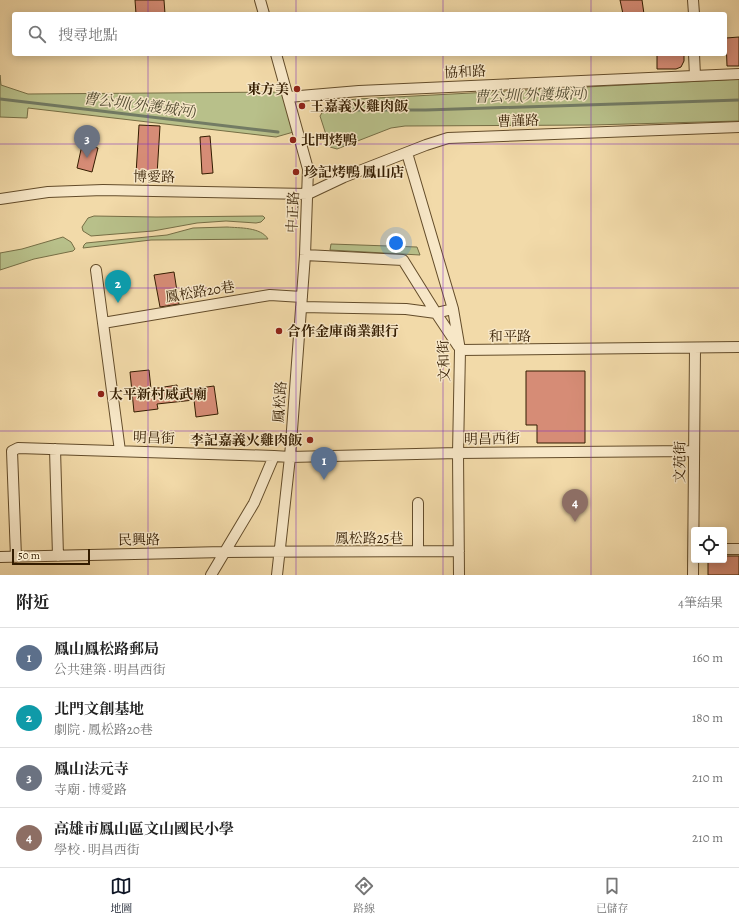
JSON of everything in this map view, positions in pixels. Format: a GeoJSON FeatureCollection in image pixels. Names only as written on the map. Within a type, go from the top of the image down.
{"type":"FeatureCollection","features":[{"type":"Feature","properties":{"kind":"street"},"geometry":{"type":"LineString","coordinates":[[260,0],[263,12]]}},
{"type":"Feature","properties":{"kind":"street"},"geometry":{"type":"LineString","coordinates":[[693,0],[694,12]]}},
{"type":"Feature","properties":{"kind":"street","name":"中正路"},"geometry":{"type":"LineString","coordinates":[[277,56],[308,169],[305,255]]}},
{"type":"Feature","properties":{"kind":"street"},"geometry":{"type":"LineString","coordinates":[[694,56],[694,76]]}},
{"type":"Feature","properties":{"kind":"street","name":"協和路"},"geometry":{"type":"LineString","coordinates":[[288,98],[359,91],[739,74]]}},
{"type":"Feature","properties":{"kind":"street","name":"曹謹路"},"geometry":{"type":"LineString","coordinates":[[308,194],[344,177],[448,138],[739,127]]}},
{"type":"Feature","properties":{"kind":"street","name":"文和街"},"geometry":{"type":"LineString","coordinates":[[407,153],[453,309],[460,350],[458,453],[459,575]]}},
{"type":"Feature","properties":{"kind":"street","name":"博愛路"},"geometry":{"type":"LineString","coordinates":[[0,199],[48,192],[103,190],[308,194]]}},
{"type":"Feature","properties":{"kind":"street"},"geometry":{"type":"LineString","coordinates":[[305,255],[403,260],[460,350]]}},
{"type":"Feature","properties":{"kind":"street","name":"鳳松路"},"geometry":{"type":"LineString","coordinates":[[276,575],[290,457],[305,255]]}},
{"type":"Feature","properties":{"kind":"street"},"geometry":{"type":"LineString","coordinates":[[96,270],[120,451]]}},
{"type":"Feature","properties":{"kind":"street","name":"鳳松路20巷"},"geometry":{"type":"LineString","coordinates":[[103,323],[270,295],[302,302]]}},
{"type":"Feature","properties":{"kind":"street"},"geometry":{"type":"LineString","coordinates":[[302,302],[406,309],[436,313],[453,309]]}},
{"type":"Feature","properties":{"kind":"street","name":"和平路"},"geometry":{"type":"LineString","coordinates":[[460,350],[739,348]]}},
{"type":"Feature","properties":{"kind":"street","name":"文苑街"},"geometry":{"type":"LineString","coordinates":[[693,527],[695,349]]}},
{"type":"Feature","properties":{"kind":"street","name":"明昌街"},"geometry":{"type":"LineString","coordinates":[[16,557],[12,451],[18,448],[290,457]]}},
{"type":"Feature","properties":{"kind":"street"},"geometry":{"type":"LineString","coordinates":[[55,449],[58,556]]}},
{"type":"Feature","properties":{"kind":"street","name":"明昌西街"},"geometry":{"type":"LineString","coordinates":[[290,457],[458,453],[694,451]]}},
{"type":"Feature","properties":{"kind":"street"},"geometry":{"type":"LineString","coordinates":[[212,575],[224,552],[254,503],[274,456]]}},
{"type":"Feature","properties":{"kind":"street"},"geometry":{"type":"LineString","coordinates":[[418,503],[418,551]]}},
{"type":"Feature","properties":{"kind":"street"},"geometry":{"type":"LineString","coordinates":[[727,549],[739,549]]}},
{"type":"Feature","properties":{"kind":"street","name":"鳳松路25巷"},"geometry":{"type":"LineString","coordinates":[[279,552],[459,551]]}},
{"type":"Feature","properties":{"kind":"street","name":"民興路"},"geometry":{"type":"LineString","coordinates":[[0,557],[279,552]]}},
{"type":"Feature","properties":{"kind":"street","name":"文苑街"},"geometry":{"type":"LineString","coordinates":[[693,563],[693,575]]}},
{"type":"Feature","properties":{"kind":"green space"},"geometry":{"type":"Polygon","coordinates":[[[0,75],[1,85],[28,94],[283,92],[297,131],[276,137],[28,108],[27,118],[0,117],[0,75]]]}},
{"type":"Feature","properties":{"kind":"green space"},"geometry":{"type":"Polygon","coordinates":[[[739,79],[739,121],[592,125],[405,126],[391,128],[337,149],[330,147],[320,116],[329,102],[357,99],[739,79]]]}},
{"type":"Feature","properties":{"kind":"green space"},"geometry":{"type":"Polygon","coordinates":[[[94,216],[263,216],[265,218],[261,222],[256,223],[226,221],[197,223],[153,231],[91,236],[83,231],[82,227],[88,218],[94,216]]]}},
{"type":"Feature","properties":{"kind":"green space"},"geometry":{"type":"Polygon","coordinates":[[[227,227],[255,230],[265,235],[268,239],[151,240],[83,248],[86,243],[167,235],[193,228],[227,227]]]}},
{"type":"Feature","properties":{"kind":"green space"},"geometry":{"type":"Polygon","coordinates":[[[63,237],[71,242],[75,249],[73,251],[34,259],[0,270],[0,253],[22,249],[63,237]]]}},
{"type":"Feature","properties":{"kind":"green space"},"geometry":{"type":"Polygon","coordinates":[[[331,244],[417,247],[420,255],[330,250],[331,244]]]}},
{"type":"Feature","properties":{"kind":"building"},"geometry":{"type":"Polygon","coordinates":[[[135,0],[164,0],[165,12],[136,12],[135,0]]]}},
{"type":"Feature","properties":{"kind":"building"},"geometry":{"type":"Polygon","coordinates":[[[620,0],[642,0],[644,12],[623,12],[620,0]]]}},
{"type":"Feature","properties":{"kind":"building"},"geometry":{"type":"Polygon","coordinates":[[[739,37],[739,66],[727,66],[727,38],[739,37]]]}},
{"type":"Feature","properties":{"kind":"building"},"geometry":{"type":"Polygon","coordinates":[[[657,56],[684,56],[684,61],[681,67],[676,69],[657,69],[657,56]]]}},
{"type":"Feature","properties":{"kind":"building"},"geometry":{"type":"Polygon","coordinates":[[[139,125],[160,126],[157,175],[136,174],[139,125]]]}},
{"type":"Feature","properties":{"kind":"building"},"geometry":{"type":"Polygon","coordinates":[[[210,136],[213,173],[202,174],[200,137],[210,136]]]}},
{"type":"Feature","properties":{"kind":"building"},"geometry":{"type":"Polygon","coordinates":[[[82,145],[98,148],[92,172],[77,168],[82,145]]]}},
{"type":"Feature","properties":{"kind":"building"},"geometry":{"type":"Polygon","coordinates":[[[174,272],[179,304],[160,307],[154,275],[174,272]]]}},
{"type":"Feature","properties":{"kind":"building"},"geometry":{"type":"Polygon","coordinates":[[[149,370],[151,389],[177,385],[178,391],[214,386],[218,414],[196,417],[194,400],[157,404],[158,409],[134,412],[130,372],[149,370]]]}},
{"type":"Feature","properties":{"kind":"building"},"geometry":{"type":"Polygon","coordinates":[[[526,371],[585,371],[585,443],[537,443],[537,425],[526,425],[526,371]]]}},
{"type":"Feature","properties":{"kind":"building"},"geometry":{"type":"Polygon","coordinates":[[[727,556],[739,556],[739,575],[708,575],[708,563],[727,563],[727,556]]]}},
{"type":"Feature","properties":{"kind":"waterway","name":"曹公圳(外護城河)"},"geometry":{"type":"LineString","coordinates":[[0,99],[278,132]]}},
{"type":"Feature","properties":{"kind":"waterway","name":"曹公圳(外護城河)"},"geometry":{"type":"LineString","coordinates":[[324,110],[426,110],[739,100]]}},
{"type":"Feature","properties":{"kind":"place","name":"東方美"},"geometry":{"type":"Point","coordinates":[297,89]}},
{"type":"Feature","properties":{"kind":"place","name":"王嘉義火雞肉飯"},"geometry":{"type":"Point","coordinates":[302,106]}},
{"type":"Feature","properties":{"kind":"place","name":"北門烤鴨"},"geometry":{"type":"Point","coordinates":[293,140]}},
{"type":"Feature","properties":{"kind":"place","name":"鳳山法元寺"},"geometry":{"type":"Point","coordinates":[87,158]}},
{"type":"Feature","properties":{"kind":"place","name":"珍記烤鴨 鳳山店"},"geometry":{"type":"Point","coordinates":[296,172]}},
{"type":"Feature","properties":{"kind":"place","name":"北門文創基地"},"geometry":{"type":"Point","coordinates":[118,303]}},
{"type":"Feature","properties":{"kind":"place","name":"合作金庫商業銀行"},"geometry":{"type":"Point","coordinates":[279,331]}},
{"type":"Feature","properties":{"kind":"place","name":"太平新村威武廟"},"geometry":{"type":"Point","coordinates":[101,394]}},
{"type":"Feature","properties":{"kind":"place","name":"李記嘉義火雞肉飯"},"geometry":{"type":"Point","coordinates":[310,440]}},
{"type":"Feature","properties":{"kind":"place","name":"鳳山鳳松路郵局"},"geometry":{"type":"Point","coordinates":[324,480]}},
{"type":"Feature","properties":{"kind":"place","name":"高雄市鳳山區文山國民小學"},"geometry":{"type":"Point","coordinates":[575,522]}}]}
